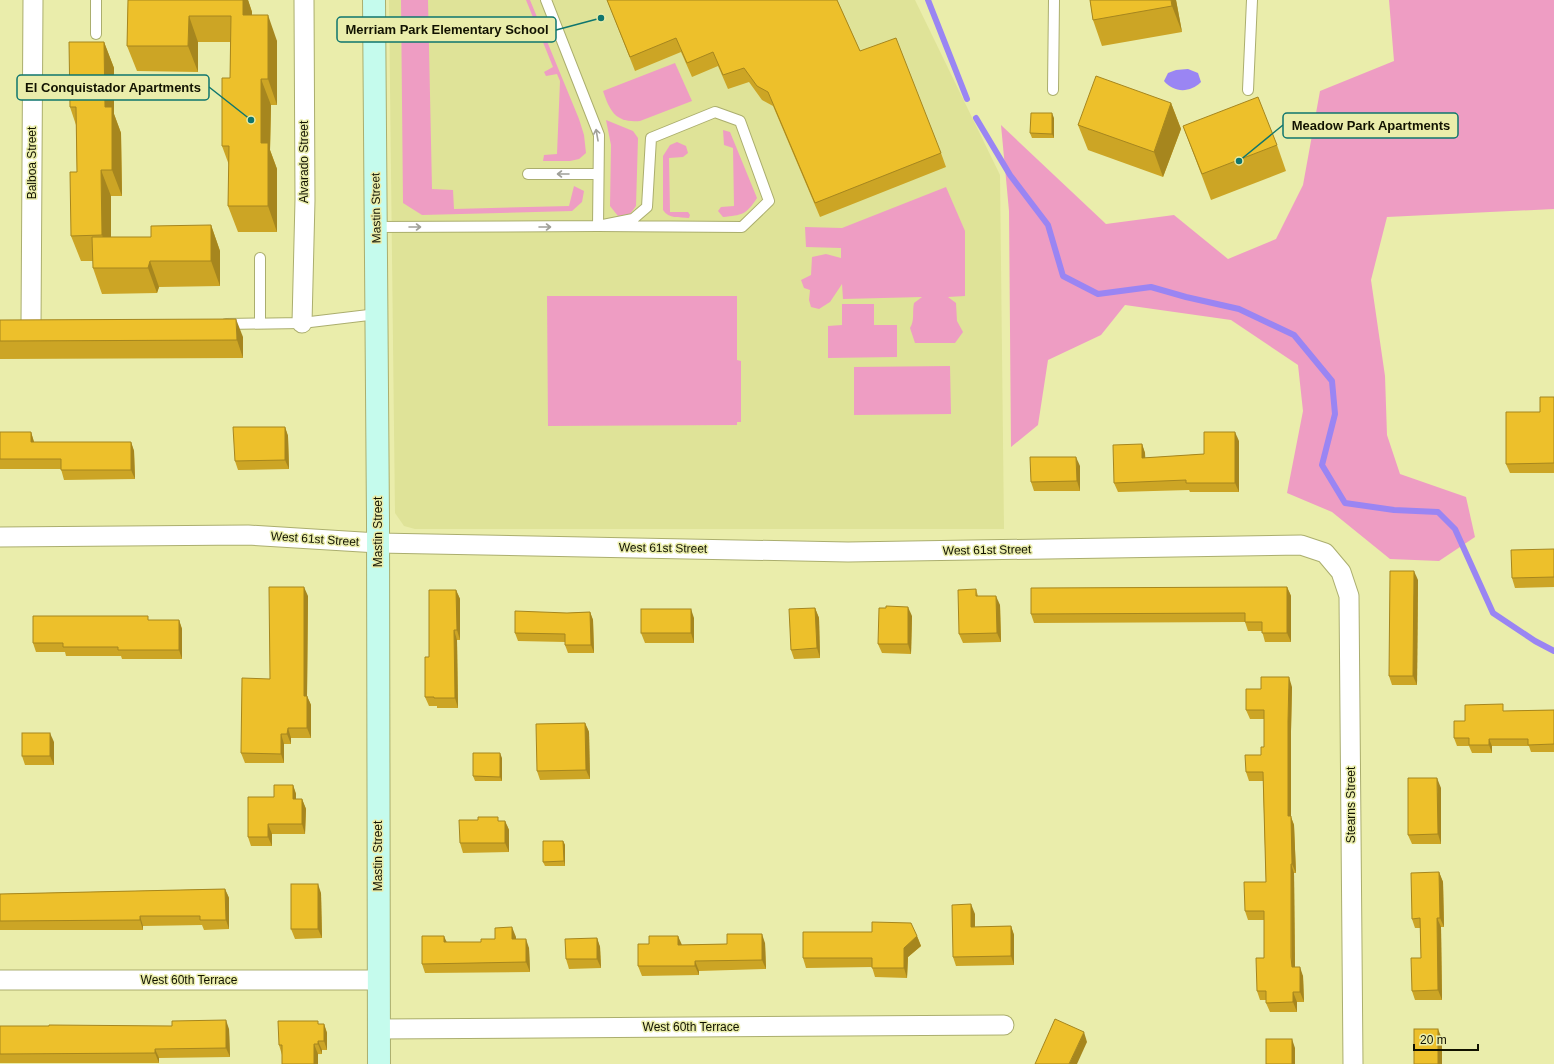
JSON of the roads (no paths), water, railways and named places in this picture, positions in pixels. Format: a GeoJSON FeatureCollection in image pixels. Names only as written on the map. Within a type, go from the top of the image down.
{"type":"FeatureCollection","features":[{"type":"Feature","properties":{"kind":"street","name":"Balboa Street"},"geometry":{"type":"LineString","coordinates":[[31,327],[33,0]]}},
{"type":"Feature","properties":{"kind":"street","name":"Alvarado Street"},"geometry":{"type":"LineString","coordinates":[[302,323],[305,200],[304,0]]}},
{"type":"Feature","properties":{"kind":"street","name":"Mastin Street"},"geometry":{"type":"LineString","coordinates":[[374,0],[378,543],[378,1064]]}},
{"type":"Feature","properties":{"kind":"street","name":"West 61st Street"},"geometry":{"type":"LineString","coordinates":[[0,537],[248,535],[378,543],[848,552],[1301,545],[1325,553]]}},
{"type":"Feature","properties":{"kind":"street","name":"Stearns Street"},"geometry":{"type":"LineString","coordinates":[[1325,553],[1341,572],[1349,596],[1353,1064]]}},
{"type":"Feature","properties":{"kind":"street","name":"West 60th Terrace"},"geometry":{"type":"LineString","coordinates":[[0,980],[378,980]]}},
{"type":"Feature","properties":{"kind":"street","name":"West 60th Terrace"},"geometry":{"type":"LineString","coordinates":[[378,1029],[1004,1025]]}},
{"type":"Feature","properties":{"kind":"lane"},"geometry":{"type":"LineString","coordinates":[[96,0],[96,34]]}},
{"type":"Feature","properties":{"kind":"lane"},"geometry":{"type":"LineString","coordinates":[[546,0],[599,135],[598,226]]}},
{"type":"Feature","properties":{"kind":"lane"},"geometry":{"type":"LineString","coordinates":[[1053,90],[1054,0]]}},
{"type":"Feature","properties":{"kind":"lane"},"geometry":{"type":"LineString","coordinates":[[1248,90],[1252,0]]}},
{"type":"Feature","properties":{"kind":"lane"},"geometry":{"type":"LineString","coordinates":[[376,227],[742,227],[769,201],[740,121],[715,112],[651,138],[647,207],[633,219],[598,226]]}},
{"type":"Feature","properties":{"kind":"lane"},"geometry":{"type":"LineString","coordinates":[[528,174],[598,174]]}},
{"type":"Feature","properties":{"kind":"lane"},"geometry":{"type":"LineString","coordinates":[[260,258],[260,323]]}},
{"type":"Feature","properties":{"kind":"lane"},"geometry":{"type":"LineString","coordinates":[[213,324],[302,323],[377,314]]}},
{"type":"Feature","properties":{"kind":"waterway"},"geometry":{"type":"LineString","coordinates":[[928,0],[967,99]]}},
{"type":"Feature","properties":{"kind":"waterway"},"geometry":{"type":"LineString","coordinates":[[976,118],[1010,175],[1048,225],[1063,276],[1098,294],[1151,287],[1186,297],[1239,309],[1294,335],[1332,381],[1335,414],[1322,465],[1345,503],[1394,510],[1438,512],[1455,529],[1493,613],[1535,641],[1554,651]]}},
{"type":"Feature","properties":{"kind":"place","name":"Merriam Park Elementary School"},"geometry":{"type":"Point","coordinates":[601,18]}},
{"type":"Feature","properties":{"kind":"place","name":"El Conquistador Apartments"},"geometry":{"type":"Point","coordinates":[251,120]}},
{"type":"Feature","properties":{"kind":"place","name":"Meadow Park Apartments"},"geometry":{"type":"Point","coordinates":[1239,161]}}]}
